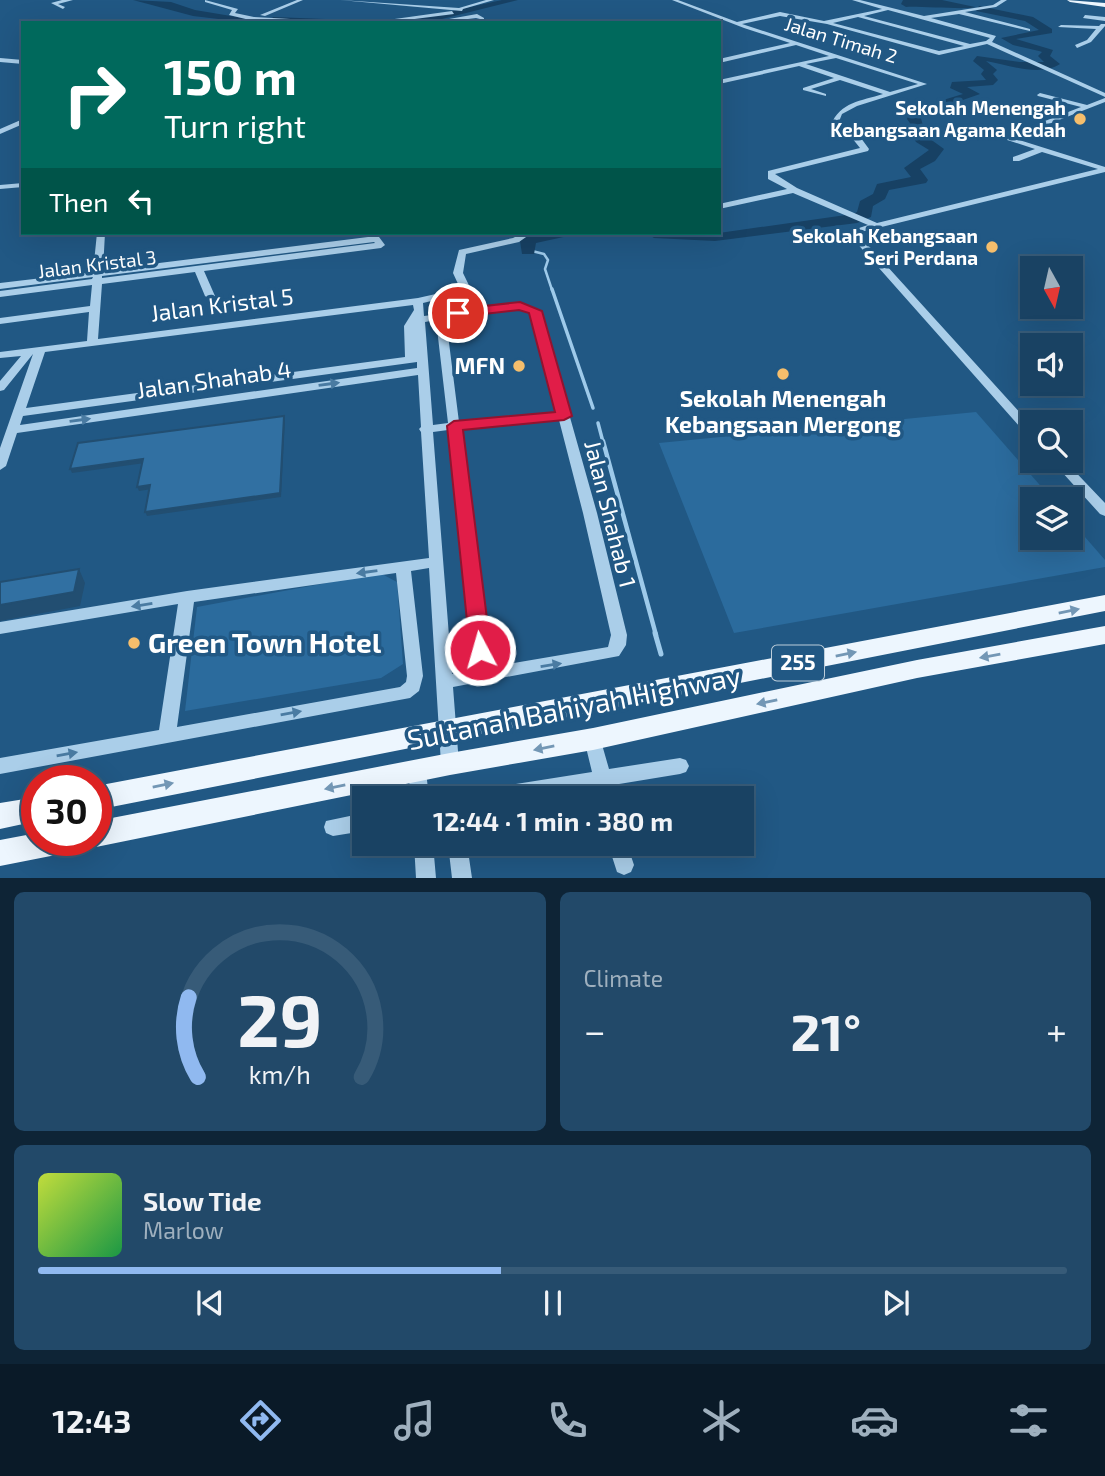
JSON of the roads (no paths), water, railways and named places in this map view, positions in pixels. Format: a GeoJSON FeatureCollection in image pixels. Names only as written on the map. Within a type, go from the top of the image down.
{"type":"FeatureCollection","features":[{"type":"Feature","properties":{"kind":"main road"},"geometry":{"type":"LineString","coordinates":[[1070,0],[1105,4]]}},
{"type":"Feature","properties":{"kind":"main road"},"geometry":{"type":"LineString","coordinates":[[1085,0],[1105,4]]}},
{"type":"Feature","properties":{"kind":"main road","name":"Sultanah Bahiyah Highway"},"geometry":{"type":"LineString","coordinates":[[112,795],[1105,603]]}},
{"type":"Feature","properties":{"kind":"main road","name":"Sultanah Bahiyah Highway"},"geometry":{"type":"LineString","coordinates":[[112,831],[450,764],[593,739],[917,669],[1105,635]]}},
{"type":"Feature","properties":{"kind":"main road"},"geometry":{"type":"LineString","coordinates":[[0,816],[21,812]]}},
{"type":"Feature","properties":{"kind":"main road"},"geometry":{"type":"LineString","coordinates":[[0,853],[21,849]]}},
{"type":"Feature","properties":{"kind":"street"},"geometry":{"type":"LineString","coordinates":[[63,8],[52,3],[71,0]]}},
{"type":"Feature","properties":{"kind":"street"},"geometry":{"type":"LineString","coordinates":[[248,21],[301,0]]}},
{"type":"Feature","properties":{"kind":"street"},"geometry":{"type":"LineString","coordinates":[[342,0],[461,9]]}},
{"type":"Feature","properties":{"kind":"street"},"geometry":{"type":"LineString","coordinates":[[449,17],[461,9],[492,0]]}},
{"type":"Feature","properties":{"kind":"street","name":"Jalan Timah 2"},"geometry":{"type":"LineString","coordinates":[[674,0],[794,44],[924,84],[888,94]]}},
{"type":"Feature","properties":{"kind":"street"},"geometry":{"type":"LineString","coordinates":[[736,24],[780,14],[828,23],[934,52],[988,42],[993,36],[854,0]]}},
{"type":"Feature","properties":{"kind":"street"},"geometry":{"type":"LineString","coordinates":[[924,18],[994,6],[1005,0]]}},
{"type":"Feature","properties":{"kind":"street"},"geometry":{"type":"LineString","coordinates":[[207,1],[236,10],[231,14],[254,19],[308,21]]}},
{"type":"Feature","properties":{"kind":"street"},"geometry":{"type":"LineString","coordinates":[[669,7],[685,4]]}},
{"type":"Feature","properties":{"kind":"street"},"geometry":{"type":"LineString","coordinates":[[828,23],[888,9]]}},
{"type":"Feature","properties":{"kind":"street"},"geometry":{"type":"LineString","coordinates":[[953,11],[1028,30]]}},
{"type":"Feature","properties":{"kind":"street"},"geometry":{"type":"LineString","coordinates":[[857,15],[971,46]]}},
{"type":"Feature","properties":{"kind":"street"},"geometry":{"type":"LineString","coordinates":[[392,21],[449,17],[482,19]]}},
{"type":"Feature","properties":{"kind":"street"},"geometry":{"type":"LineString","coordinates":[[1086,17],[1103,24]]}},
{"type":"Feature","properties":{"kind":"street"},"geometry":{"type":"LineString","coordinates":[[1061,27],[1103,24]]}},
{"type":"Feature","properties":{"kind":"street"},"geometry":{"type":"LineString","coordinates":[[1077,46],[1089,41],[1103,24]]}},
{"type":"Feature","properties":{"kind":"street"},"geometry":{"type":"LineString","coordinates":[[988,42],[1105,95]]}},
{"type":"Feature","properties":{"kind":"street"},"geometry":{"type":"LineString","coordinates":[[721,61],[794,44]]}},
{"type":"Feature","properties":{"kind":"street"},"geometry":{"type":"LineString","coordinates":[[721,82],[836,56]]}},
{"type":"Feature","properties":{"kind":"street"},"geometry":{"type":"LineString","coordinates":[[0,60],[21,62]]}},
{"type":"Feature","properties":{"kind":"street"},"geometry":{"type":"LineString","coordinates":[[799,64],[888,94]]}},
{"type":"Feature","properties":{"kind":"street"},"geometry":{"type":"LineString","coordinates":[[824,95],[804,89],[840,78]]}},
{"type":"Feature","properties":{"kind":"street"},"geometry":{"type":"LineString","coordinates":[[869,222],[794,190],[769,174],[865,149],[855,136],[834,125],[839,113],[888,94]]}},
{"type":"Feature","properties":{"kind":"street"},"geometry":{"type":"LineString","coordinates":[[1040,95],[1090,107]]}},
{"type":"Feature","properties":{"kind":"street"},"geometry":{"type":"LineString","coordinates":[[1006,138],[1105,100]]}},
{"type":"Feature","properties":{"kind":"street"},"geometry":{"type":"LineString","coordinates":[[0,119],[21,122]]}},
{"type":"Feature","properties":{"kind":"street"},"geometry":{"type":"LineString","coordinates":[[0,132],[21,122]]}},
{"type":"Feature","properties":{"kind":"street"},"geometry":{"type":"LineString","coordinates":[[973,128],[1105,169]]}},
{"type":"Feature","properties":{"kind":"street"},"geometry":{"type":"LineString","coordinates":[[1016,159],[1042,149]]}},
{"type":"Feature","properties":{"kind":"street"},"geometry":{"type":"LineString","coordinates":[[1020,420],[851,232],[869,222],[1105,169]]}},
{"type":"Feature","properties":{"kind":"street"},"geometry":{"type":"LineString","coordinates":[[0,187],[21,185]]}},
{"type":"Feature","properties":{"kind":"street"},"geometry":{"type":"LineString","coordinates":[[721,207],[794,190]]}},
{"type":"Feature","properties":{"kind":"street"},"geometry":{"type":"LineString","coordinates":[[92,342],[101,235]]}},
{"type":"Feature","properties":{"kind":"street"},"geometry":{"type":"LineString","coordinates":[[476,311],[458,274],[462,252],[516,240],[522,237],[521,235]]}},
{"type":"Feature","properties":{"kind":"street"},"geometry":{"type":"LineString","coordinates":[[0,286],[198,261],[376,239],[381,244],[198,261]]}},
{"type":"Feature","properties":{"kind":"street"},"geometry":{"type":"LineString","coordinates":[[198,261],[210,296]]}},
{"type":"Feature","properties":{"kind":"street","name":"Jalan Kristal 3"},"geometry":{"type":"LineString","coordinates":[[0,294],[98,274],[198,261]]}},
{"type":"Feature","properties":{"kind":"street"},"geometry":{"type":"LineString","coordinates":[[0,278],[98,274]]}},
{"type":"Feature","properties":{"kind":"street","name":"Jalan Kristal 5"},"geometry":{"type":"LineString","coordinates":[[0,355],[92,342],[419,310],[449,294]]}},
{"type":"Feature","properties":{"kind":"street","name":"Jalan Shahab 1"},"geometry":{"type":"LineString","coordinates":[[419,310],[441,316],[520,306],[535,311],[590,513],[619,635],[618,645],[613,652],[443,682]]}},
{"type":"Feature","properties":{"kind":"street"},"geometry":{"type":"LineString","coordinates":[[0,321],[96,308]]}},
{"type":"Feature","properties":{"kind":"street"},"geometry":{"type":"LineString","coordinates":[[419,310],[418,363],[450,764]]}},
{"type":"Feature","properties":{"kind":"street"},"geometry":{"type":"LineString","coordinates":[[441,316],[483,675]]}},
{"type":"Feature","properties":{"kind":"street"},"geometry":{"type":"LineString","coordinates":[[1,383],[35,350]]}},
{"type":"Feature","properties":{"kind":"street"},"geometry":{"type":"LineString","coordinates":[[0,466],[35,350]]}},
{"type":"Feature","properties":{"kind":"street"},"geometry":{"type":"LineString","coordinates":[[18,413],[418,363]]}},
{"type":"Feature","properties":{"kind":"street","name":"Jalan Shahab 4"},"geometry":{"type":"LineString","coordinates":[[13,430],[418,363]]}},
{"type":"Feature","properties":{"kind":"street"},"geometry":{"type":"LineString","coordinates":[[425,429],[564,416]]}},
{"type":"Feature","properties":{"kind":"street"},"geometry":{"type":"LineString","coordinates":[[1069,473],[1105,511]]}},
{"type":"Feature","properties":{"kind":"street"},"geometry":{"type":"LineString","coordinates":[[1,628],[187,597],[435,562]]}},
{"type":"Feature","properties":{"kind":"street"},"geometry":{"type":"LineString","coordinates":[[0,766],[404,693],[413,686],[415,676],[403,566]]}},
{"type":"Feature","properties":{"kind":"street"},"geometry":{"type":"LineString","coordinates":[[167,736],[187,597]]}},
{"type":"Feature","properties":{"kind":"street"},"geometry":{"type":"LineString","coordinates":[[593,739],[604,786]]}},
{"type":"Feature","properties":{"kind":"street"},"geometry":{"type":"LineString","coordinates":[[557,786],[680,766]]}},
{"type":"Feature","properties":{"kind":"street"},"geometry":{"type":"LineString","coordinates":[[417,771],[419,786]]}},
{"type":"Feature","properties":{"kind":"street"},"geometry":{"type":"LineString","coordinates":[[333,827],[352,824]]}},
{"type":"Feature","properties":{"kind":"street"},"geometry":{"type":"LineString","coordinates":[[425,856],[426,877]]}},
{"type":"Feature","properties":{"kind":"street"},"geometry":{"type":"LineString","coordinates":[[459,856],[462,877]]}},
{"type":"Feature","properties":{"kind":"street"},"geometry":{"type":"LineString","coordinates":[[621,856],[624,865]]}},
{"type":"Feature","properties":{"kind":"waterway"},"geometry":{"type":"LineString","coordinates":[[137,0],[171,5],[193,13],[244,19]]}},
{"type":"Feature","properties":{"kind":"waterway"},"geometry":{"type":"LineString","coordinates":[[389,21],[434,18],[514,0]]}},
{"type":"Feature","properties":{"kind":"waterway"},"geometry":{"type":"LineString","coordinates":[[907,0],[906,4],[942,3],[970,7]]}},
{"type":"Feature","properties":{"kind":"waterway"},"geometry":{"type":"LineString","coordinates":[[695,235],[715,236],[857,218],[865,214],[865,204],[880,196],[882,187],[921,180],[911,168],[930,158],[937,149],[921,139],[916,131],[919,126],[913,119],[914,113],[974,94],[954,86],[956,84],[989,83],[992,80],[987,74],[991,70],[978,61],[981,58],[1032,66],[1055,64],[1043,56],[1049,52],[1042,48],[1016,43],[1006,38],[1049,31],[1030,22],[1030,19],[979,9]]}},
{"type":"Feature","properties":{"kind":"waterway"},"geometry":{"type":"LineString","coordinates":[[273,20],[299,21]]}},
{"type":"Feature","properties":{"kind":"waterway"},"geometry":{"type":"LineString","coordinates":[[528,250],[528,241],[541,235]]}},
{"type":"Feature","properties":{"kind":"waterway"},"geometry":{"type":"LineString","coordinates":[[528,250],[544,254],[548,260],[545,269],[552,290]]}},
{"type":"Feature","properties":{"kind":"waterway"},"geometry":{"type":"LineString","coordinates":[[552,289],[593,408]]}},
{"type":"Feature","properties":{"kind":"waterway"},"geometry":{"type":"LineString","coordinates":[[598,423],[603,442]]}},
{"type":"Feature","properties":{"kind":"waterway"},"geometry":{"type":"LineString","coordinates":[[603,441],[656,635]]}},
{"type":"Feature","properties":{"kind":"waterway"},"geometry":{"type":"LineString","coordinates":[[655,633],[661,654]]}},
{"type":"Feature","properties":{"kind":"place","name":"Sekolah Menengah Kebangsaan Agama Kedah"},"geometry":{"type":"Point","coordinates":[1080,119]}},
{"type":"Feature","properties":{"kind":"place","name":"Sekolah Kebangsaan Seri Perdana"},"geometry":{"type":"Point","coordinates":[992,247]}},
{"type":"Feature","properties":{"kind":"place","name":"MFN"},"geometry":{"type":"Point","coordinates":[519,366]}},
{"type":"Feature","properties":{"kind":"place","name":"Sekolah Menengah Kebangsaan Mergong"},"geometry":{"type":"Point","coordinates":[783,374]}},
{"type":"Feature","properties":{"kind":"place","name":"Green Town Hotel"},"geometry":{"type":"Point","coordinates":[134,643]}}]}
